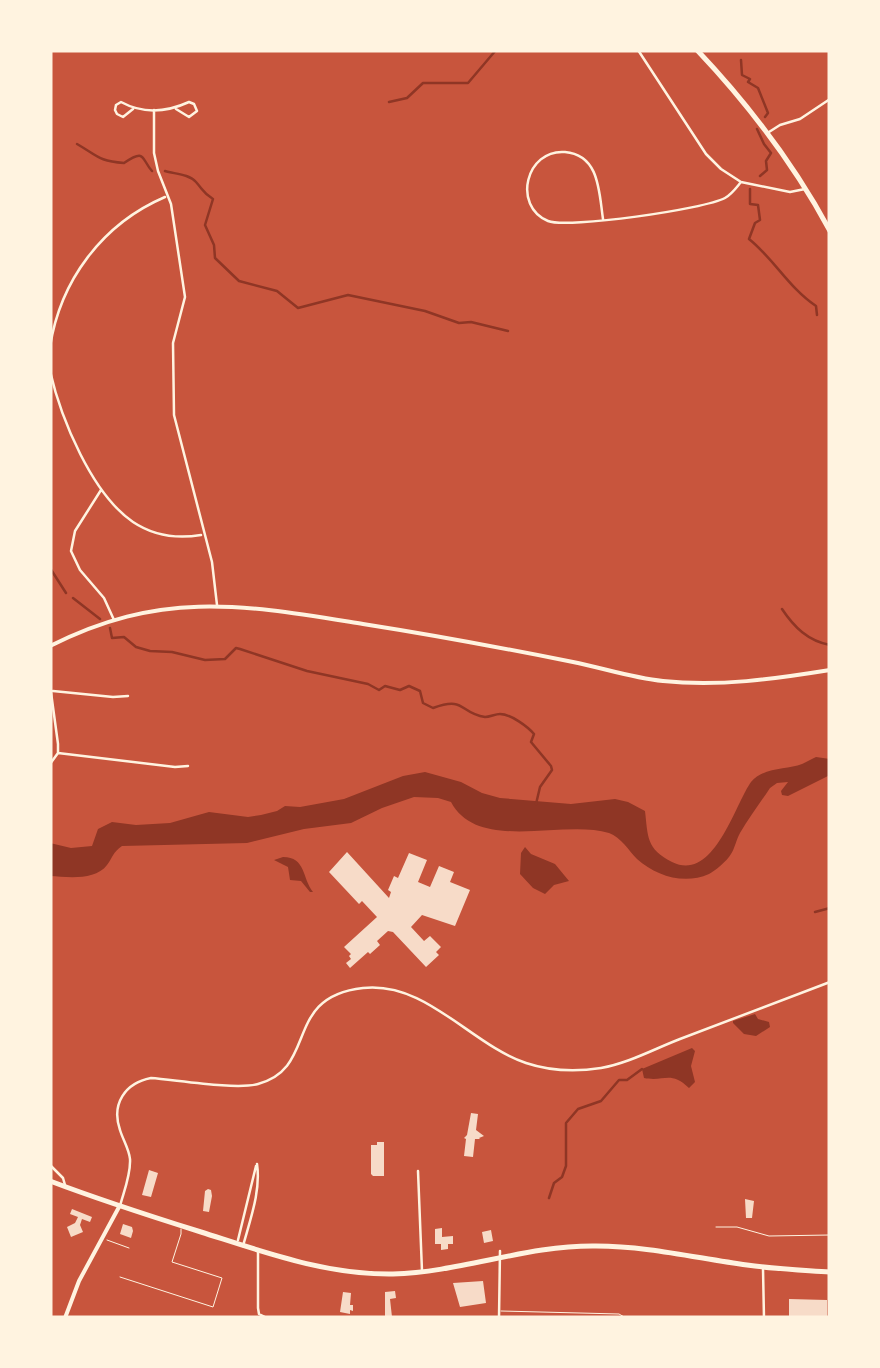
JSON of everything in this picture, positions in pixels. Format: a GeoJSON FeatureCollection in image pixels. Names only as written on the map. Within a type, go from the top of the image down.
{"type":"FeatureCollection","features":[{"type":"Feature","properties":{"kind":"main road"},"geometry":{"type":"LineString","coordinates":[[697,50],[768,133],[830,231]]}},
{"type":"Feature","properties":{"kind":"main road"},"geometry":{"type":"LineString","coordinates":[[50,1180],[119,1207],[240,1245],[343,1271],[422,1272],[500,1255],[572,1246],[627,1246],[762,1267],[830,1272]]}},
{"type":"Feature","properties":{"kind":"street"},"geometry":{"type":"LineString","coordinates":[[638,50],[706,154],[721,170],[741,182],[790,192],[806,188]]}},
{"type":"Feature","properties":{"kind":"street"},"geometry":{"type":"LineString","coordinates":[[768,133],[780,124],[800,119],[830,99]]}},
{"type":"Feature","properties":{"kind":"street"},"geometry":{"type":"LineString","coordinates":[[133,109],[176,109]]}},
{"type":"Feature","properties":{"kind":"street"},"geometry":{"type":"LineString","coordinates":[[154,110],[154,153],[173,214],[186,297],[173,344],[174,415],[216,580],[217,605]]}},
{"type":"Feature","properties":{"kind":"street"},"geometry":{"type":"LineString","coordinates":[[602,220],[596,176],[585,160],[571,153],[556,152],[534,165],[526,188],[530,204],[537,214],[559,224],[602,220],[712,203],[729,196],[741,182]]}},
{"type":"Feature","properties":{"kind":"street"},"geometry":{"type":"LineString","coordinates":[[50,348],[52,322],[69,284],[94,250],[142,208],[168,195]]}},
{"type":"Feature","properties":{"kind":"street"},"geometry":{"type":"LineString","coordinates":[[50,371],[68,426],[102,488],[123,514],[145,529],[174,537],[203,535]]}},
{"type":"Feature","properties":{"kind":"street"},"geometry":{"type":"LineString","coordinates":[[102,488],[75,531],[71,550],[114,620]]}},
{"type":"Feature","properties":{"kind":"street"},"geometry":{"type":"LineString","coordinates":[[50,646],[114,620],[166,608],[217,605],[431,634],[662,681],[740,683],[830,670]]}},
{"type":"Feature","properties":{"kind":"street"},"geometry":{"type":"LineString","coordinates":[[50,684],[58,753],[50,764]]}},
{"type":"Feature","properties":{"kind":"street"},"geometry":{"type":"LineString","coordinates":[[51,691],[128,696]]}},
{"type":"Feature","properties":{"kind":"street"},"geometry":{"type":"LineString","coordinates":[[58,753],[188,766]]}},
{"type":"Feature","properties":{"kind":"street"},"geometry":{"type":"LineString","coordinates":[[65,1318],[79,1281],[119,1207],[130,1166],[117,1119],[124,1092],[136,1082],[152,1078],[246,1086],[268,1081],[290,1062],[315,1009],[336,994],[367,988],[402,992],[508,1056],[546,1068],[578,1070],[618,1064],[830,982]]}},
{"type":"Feature","properties":{"kind":"street"},"geometry":{"type":"LineString","coordinates":[[257,1164],[256,1192],[240,1245],[257,1164]]}},
{"type":"Feature","properties":{"kind":"street"},"geometry":{"type":"LineString","coordinates":[[50,1165],[63,1178],[65,1186]]}},
{"type":"Feature","properties":{"kind":"street"},"geometry":{"type":"LineString","coordinates":[[418,1171],[422,1272]]}},
{"type":"Feature","properties":{"kind":"street"},"geometry":{"type":"LineString","coordinates":[[258,1250],[258,1308],[266,1318]]}},
{"type":"Feature","properties":{"kind":"street"},"geometry":{"type":"LineString","coordinates":[[499,1318],[500,1255]]}},
{"type":"Feature","properties":{"kind":"street"},"geometry":{"type":"LineString","coordinates":[[762,1267],[764,1318]]}},
{"type":"Feature","properties":{"kind":"lane"},"geometry":{"type":"LineString","coordinates":[[120,1277],[213,1307],[222,1278],[172,1262],[182,1234],[180,1226]]}},
{"type":"Feature","properties":{"kind":"lane"},"geometry":{"type":"LineString","coordinates":[[716,1227],[737,1227],[768,1236],[830,1236]]}},
{"type":"Feature","properties":{"kind":"lane"},"geometry":{"type":"LineString","coordinates":[[104,1239],[129,1248]]}},
{"type":"Feature","properties":{"kind":"lane"},"geometry":{"type":"LineString","coordinates":[[499,1311],[621,1314],[626,1318]]}},
{"type":"Feature","properties":{"kind":"shaded area"},"geometry":{"type":"Polygon","coordinates":[[[816,757],[830,759],[830,775],[788,796],[781,791],[788,782],[770,788],[729,857],[709,874],[690,879],[653,870],[609,833],[569,829],[501,831],[464,817],[451,802],[414,797],[351,823],[247,843],[122,846],[95,874],[50,876],[50,843],[71,848],[92,846],[98,829],[112,822],[170,823],[209,812],[261,815],[285,806],[344,799],[403,776],[425,772],[500,798],[571,804],[615,799],[628,802],[645,811],[650,841],[657,852],[672,862],[687,865],[711,852],[756,777],[816,757]]]}},
{"type":"Feature","properties":{"kind":"shaded area"},"geometry":{"type":"Polygon","coordinates":[[[525,847],[531,854],[555,864],[569,881],[554,885],[545,894],[533,888],[520,874],[525,847]]]}},
{"type":"Feature","properties":{"kind":"shaded area"},"geometry":{"type":"Polygon","coordinates":[[[283,857],[300,864],[313,892],[301,881],[290,880],[288,867],[274,860],[283,857]]]}},
{"type":"Feature","properties":{"kind":"shaded area"},"geometry":{"type":"Polygon","coordinates":[[[755,1014],[769,1022],[770,1027],[756,1036],[744,1034],[733,1023],[733,1021],[755,1014]]]}},
{"type":"Feature","properties":{"kind":"shaded area"},"geometry":{"type":"Polygon","coordinates":[[[692,1048],[695,1082],[689,1088],[672,1078],[644,1078],[642,1069],[692,1048]]]}},
{"type":"Feature","properties":{"kind":"building"},"geometry":{"type":"Polygon","coordinates":[[[347,852],[389,898],[394,876],[398,878],[409,853],[427,860],[418,882],[430,887],[439,866],[454,872],[450,882],[470,890],[455,926],[422,915],[411,927],[424,941],[430,936],[441,947],[436,952],[439,955],[426,967],[388,931],[370,954],[350,968],[346,963],[351,954],[344,947],[377,917],[329,872],[347,852]]]}},
{"type":"Feature","properties":{"kind":"building"},"geometry":{"type":"Polygon","coordinates":[[[471,1113],[478,1114],[476,1130],[484,1136],[475,1139],[473,1157],[464,1156],[471,1113]]]}},
{"type":"Feature","properties":{"kind":"building"},"geometry":{"type":"Polygon","coordinates":[[[384,1142],[384,1176],[371,1174],[371,1145],[384,1142]]]}},
{"type":"Feature","properties":{"kind":"building"},"geometry":{"type":"Polygon","coordinates":[[[149,1170],[158,1173],[151,1197],[142,1195],[149,1170]]]}},
{"type":"Feature","properties":{"kind":"building"},"geometry":{"type":"Polygon","coordinates":[[[208,1189],[212,1196],[209,1212],[203,1211],[208,1189]]]}},
{"type":"Feature","properties":{"kind":"building"},"geometry":{"type":"Polygon","coordinates":[[[745,1199],[754,1201],[752,1218],[746,1218],[745,1199]]]}},
{"type":"Feature","properties":{"kind":"building"},"geometry":{"type":"Polygon","coordinates":[[[72,1209],[92,1217],[90,1222],[82,1219],[83,1232],[71,1237],[67,1227],[78,1217],[70,1214],[72,1209]]]}},
{"type":"Feature","properties":{"kind":"building"},"geometry":{"type":"Polygon","coordinates":[[[123,1224],[132,1227],[131,1238],[120,1234],[123,1224]]]}},
{"type":"Feature","properties":{"kind":"building"},"geometry":{"type":"Polygon","coordinates":[[[442,1228],[442,1237],[453,1236],[453,1244],[441,1250],[441,1244],[435,1244],[435,1229],[442,1228]]]}},
{"type":"Feature","properties":{"kind":"building"},"geometry":{"type":"Polygon","coordinates":[[[491,1230],[493,1241],[484,1243],[482,1232],[491,1230]]]}},
{"type":"Feature","properties":{"kind":"building"},"geometry":{"type":"Polygon","coordinates":[[[483,1281],[486,1303],[460,1307],[453,1283],[483,1281]]]}},
{"type":"Feature","properties":{"kind":"building"},"geometry":{"type":"Polygon","coordinates":[[[395,1291],[396,1298],[390,1299],[392,1317],[385,1318],[385,1292],[395,1291]]]}},
{"type":"Feature","properties":{"kind":"building"},"geometry":{"type":"Polygon","coordinates":[[[343,1292],[351,1293],[350,1314],[340,1312],[343,1292]]]}},
{"type":"Feature","properties":{"kind":"building"},"geometry":{"type":"Polygon","coordinates":[[[789,1299],[827,1300],[827,1318],[789,1318],[789,1299]]]}},
{"type":"Feature","properties":{"kind":"waterway"},"geometry":{"type":"LineString","coordinates":[[389,102],[407,98],[423,83],[468,83],[496,50]]}},
{"type":"Feature","properties":{"kind":"waterway"},"geometry":{"type":"LineString","coordinates":[[741,60],[742,75],[758,88],[768,113],[765,117]]}},
{"type":"Feature","properties":{"kind":"waterway"},"geometry":{"type":"LineString","coordinates":[[757,129],[771,153],[766,161],[767,170],[760,176]]}},
{"type":"Feature","properties":{"kind":"waterway"},"geometry":{"type":"LineString","coordinates":[[77,144],[109,161],[124,163],[140,156],[152,171]]}},
{"type":"Feature","properties":{"kind":"waterway"},"geometry":{"type":"LineString","coordinates":[[165,171],[190,177],[213,199],[205,225],[215,258],[239,281],[277,291],[298,308],[348,295],[508,331]]}},
{"type":"Feature","properties":{"kind":"waterway"},"geometry":{"type":"LineString","coordinates":[[750,189],[750,204],[758,205],[760,220],[749,239],[816,306],[817,315]]}},
{"type":"Feature","properties":{"kind":"waterway"},"geometry":{"type":"LineString","coordinates":[[50,568],[66,593]]}},
{"type":"Feature","properties":{"kind":"waterway"},"geometry":{"type":"LineString","coordinates":[[73,598],[100,619]]}},
{"type":"Feature","properties":{"kind":"waterway"},"geometry":{"type":"LineString","coordinates":[[782,609],[802,632],[830,645]]}},
{"type":"Feature","properties":{"kind":"waterway"},"geometry":{"type":"LineString","coordinates":[[110,628],[112,638],[124,637],[136,647],[150,651],[205,660],[225,659],[236,648],[379,690],[385,686],[400,690],[409,686],[420,691],[423,703],[433,708],[451,704],[485,717],[509,716],[534,734],[531,742],[551,766],[536,804]]}},
{"type":"Feature","properties":{"kind":"waterway"},"geometry":{"type":"LineString","coordinates":[[815,912],[830,908]]}},
{"type":"Feature","properties":{"kind":"waterway"},"geometry":{"type":"LineString","coordinates":[[549,1198],[566,1166],[566,1123],[578,1109],[601,1101],[619,1080],[627,1080],[642,1069]]}}]}
